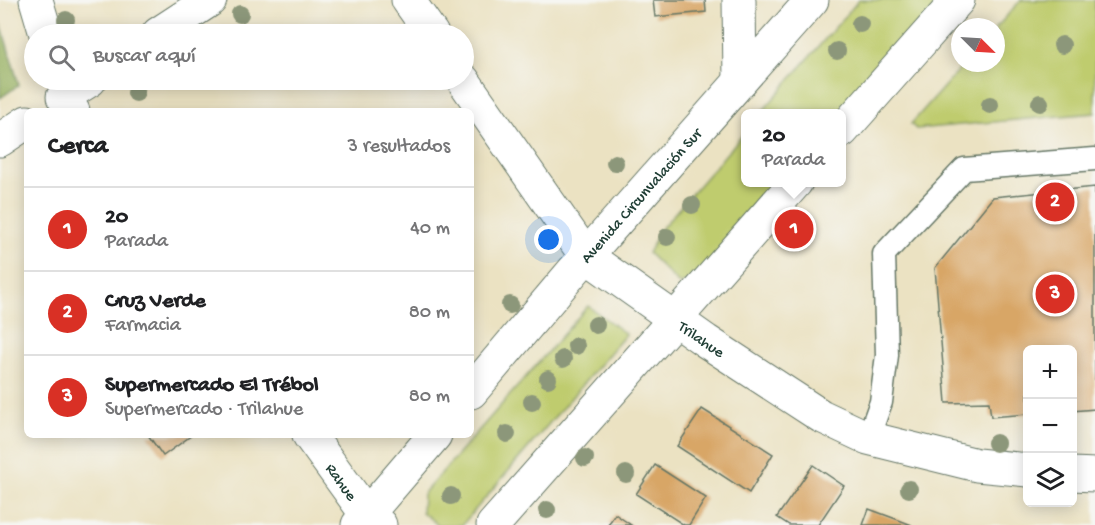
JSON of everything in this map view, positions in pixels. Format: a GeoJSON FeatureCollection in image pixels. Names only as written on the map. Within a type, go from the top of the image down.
{"type":"FeatureCollection","features":[{"type":"Feature","properties":{"kind":"main road"},"geometry":{"type":"LineString","coordinates":[[36,0],[43,24]]}},
{"type":"Feature","properties":{"kind":"main road"},"geometry":{"type":"LineString","coordinates":[[173,24],[210,0]]}},
{"type":"Feature","properties":{"kind":"main road"},"geometry":{"type":"LineString","coordinates":[[408,0],[425,24]]}},
{"type":"Feature","properties":{"kind":"main road"},"geometry":{"type":"LineString","coordinates":[[740,0],[740,81]]}},
{"type":"Feature","properties":{"kind":"main road","name":"Avenida Circunvalación Sur"},"geometry":{"type":"LineString","coordinates":[[474,388],[586,256],[812,0]]}},
{"type":"Feature","properties":{"kind":"main road"},"geometry":{"type":"LineString","coordinates":[[846,126],[958,0]]}},
{"type":"Feature","properties":{"kind":"main road","name":"Trilahue"},"geometry":{"type":"LineString","coordinates":[[470,90],[586,256],[675,319],[820,416],[868,438],[977,465],[1023,470]]}},
{"type":"Feature","properties":{"kind":"main road"},"geometry":{"type":"LineString","coordinates":[[0,140],[24,124]]}},
{"type":"Feature","properties":{"kind":"main road"},"geometry":{"type":"LineString","coordinates":[[493,525],[792,187]]}},
{"type":"Feature","properties":{"kind":"main road","name":"Rahue"},"geometry":{"type":"LineString","coordinates":[[311,438],[368,522]]}},
{"type":"Feature","properties":{"kind":"main road"},"geometry":{"type":"LineString","coordinates":[[368,522],[433,438]]}},
{"type":"Feature","properties":{"kind":"main road"},"geometry":{"type":"LineString","coordinates":[[1077,474],[1095,475]]}},
{"type":"Feature","properties":{"kind":"lane"},"geometry":{"type":"LineString","coordinates":[[868,438],[881,402],[886,355],[884,254],[964,169],[1095,159]]}},
{"type":"Feature","properties":{"kind":"green space"},"geometry":{"type":"Polygon","coordinates":[[[859,0],[946,0],[846,109],[764,109],[859,0]]]}},
{"type":"Feature","properties":{"kind":"green space"},"geometry":{"type":"Polygon","coordinates":[[[1021,0],[1095,0],[1095,113],[916,129],[911,124],[957,72],[1005,72],[1005,18],[1021,0]]]}},
{"type":"Feature","properties":{"kind":"green space"},"geometry":{"type":"Polygon","coordinates":[[[0,21],[19,85],[0,98],[0,21]]]}},
{"type":"Feature","properties":{"kind":"green space"},"geometry":{"type":"Polygon","coordinates":[[[741,137],[741,187],[780,187],[700,277],[679,284],[648,253],[661,229],[741,137]]]}},
{"type":"Feature","properties":{"kind":"green space"},"geometry":{"type":"Polygon","coordinates":[[[588,306],[626,334],[462,525],[438,525],[422,512],[423,494],[588,306]]]}},
{"type":"Feature","properties":{"kind":"building"},"geometry":{"type":"Polygon","coordinates":[[[653,0],[705,0],[706,12],[655,17],[653,0]]]}},
{"type":"Feature","properties":{"kind":"building"},"geometry":{"type":"Polygon","coordinates":[[[1095,187],[1095,409],[1077,411],[1077,345],[1023,345],[1023,414],[991,417],[989,402],[946,403],[935,268],[993,197],[1095,187]]]}},
{"type":"Feature","properties":{"kind":"building"},"geometry":{"type":"Polygon","coordinates":[[[702,409],[773,454],[749,493],[677,446],[702,409]]]}},
{"type":"Feature","properties":{"kind":"building"},"geometry":{"type":"Polygon","coordinates":[[[150,438],[188,438],[163,456],[150,438]]]}},
{"type":"Feature","properties":{"kind":"building"},"geometry":{"type":"Polygon","coordinates":[[[655,465],[706,498],[689,525],[684,525],[636,494],[655,465]]]}},
{"type":"Feature","properties":{"kind":"building"},"geometry":{"type":"Polygon","coordinates":[[[813,465],[844,486],[818,525],[789,525],[777,517],[813,465]]]}},
{"type":"Feature","properties":{"kind":"building"},"geometry":{"type":"Polygon","coordinates":[[[869,509],[912,525],[863,525],[869,509]]]}},
{"type":"Feature","properties":{"kind":"building"},"geometry":{"type":"Polygon","coordinates":[[[615,514],[631,525],[608,525],[615,514]]]}},
{"type":"Feature","properties":{"kind":"place","name":"Cruz Verde"},"geometry":{"type":"Point","coordinates":[1055,202]}},
{"type":"Feature","properties":{"kind":"place","name":"20"},"geometry":{"type":"Point","coordinates":[794,229]}},
{"type":"Feature","properties":{"kind":"place","name":"Supermercado El Trébol"},"geometry":{"type":"Point","coordinates":[1055,294]}}]}
